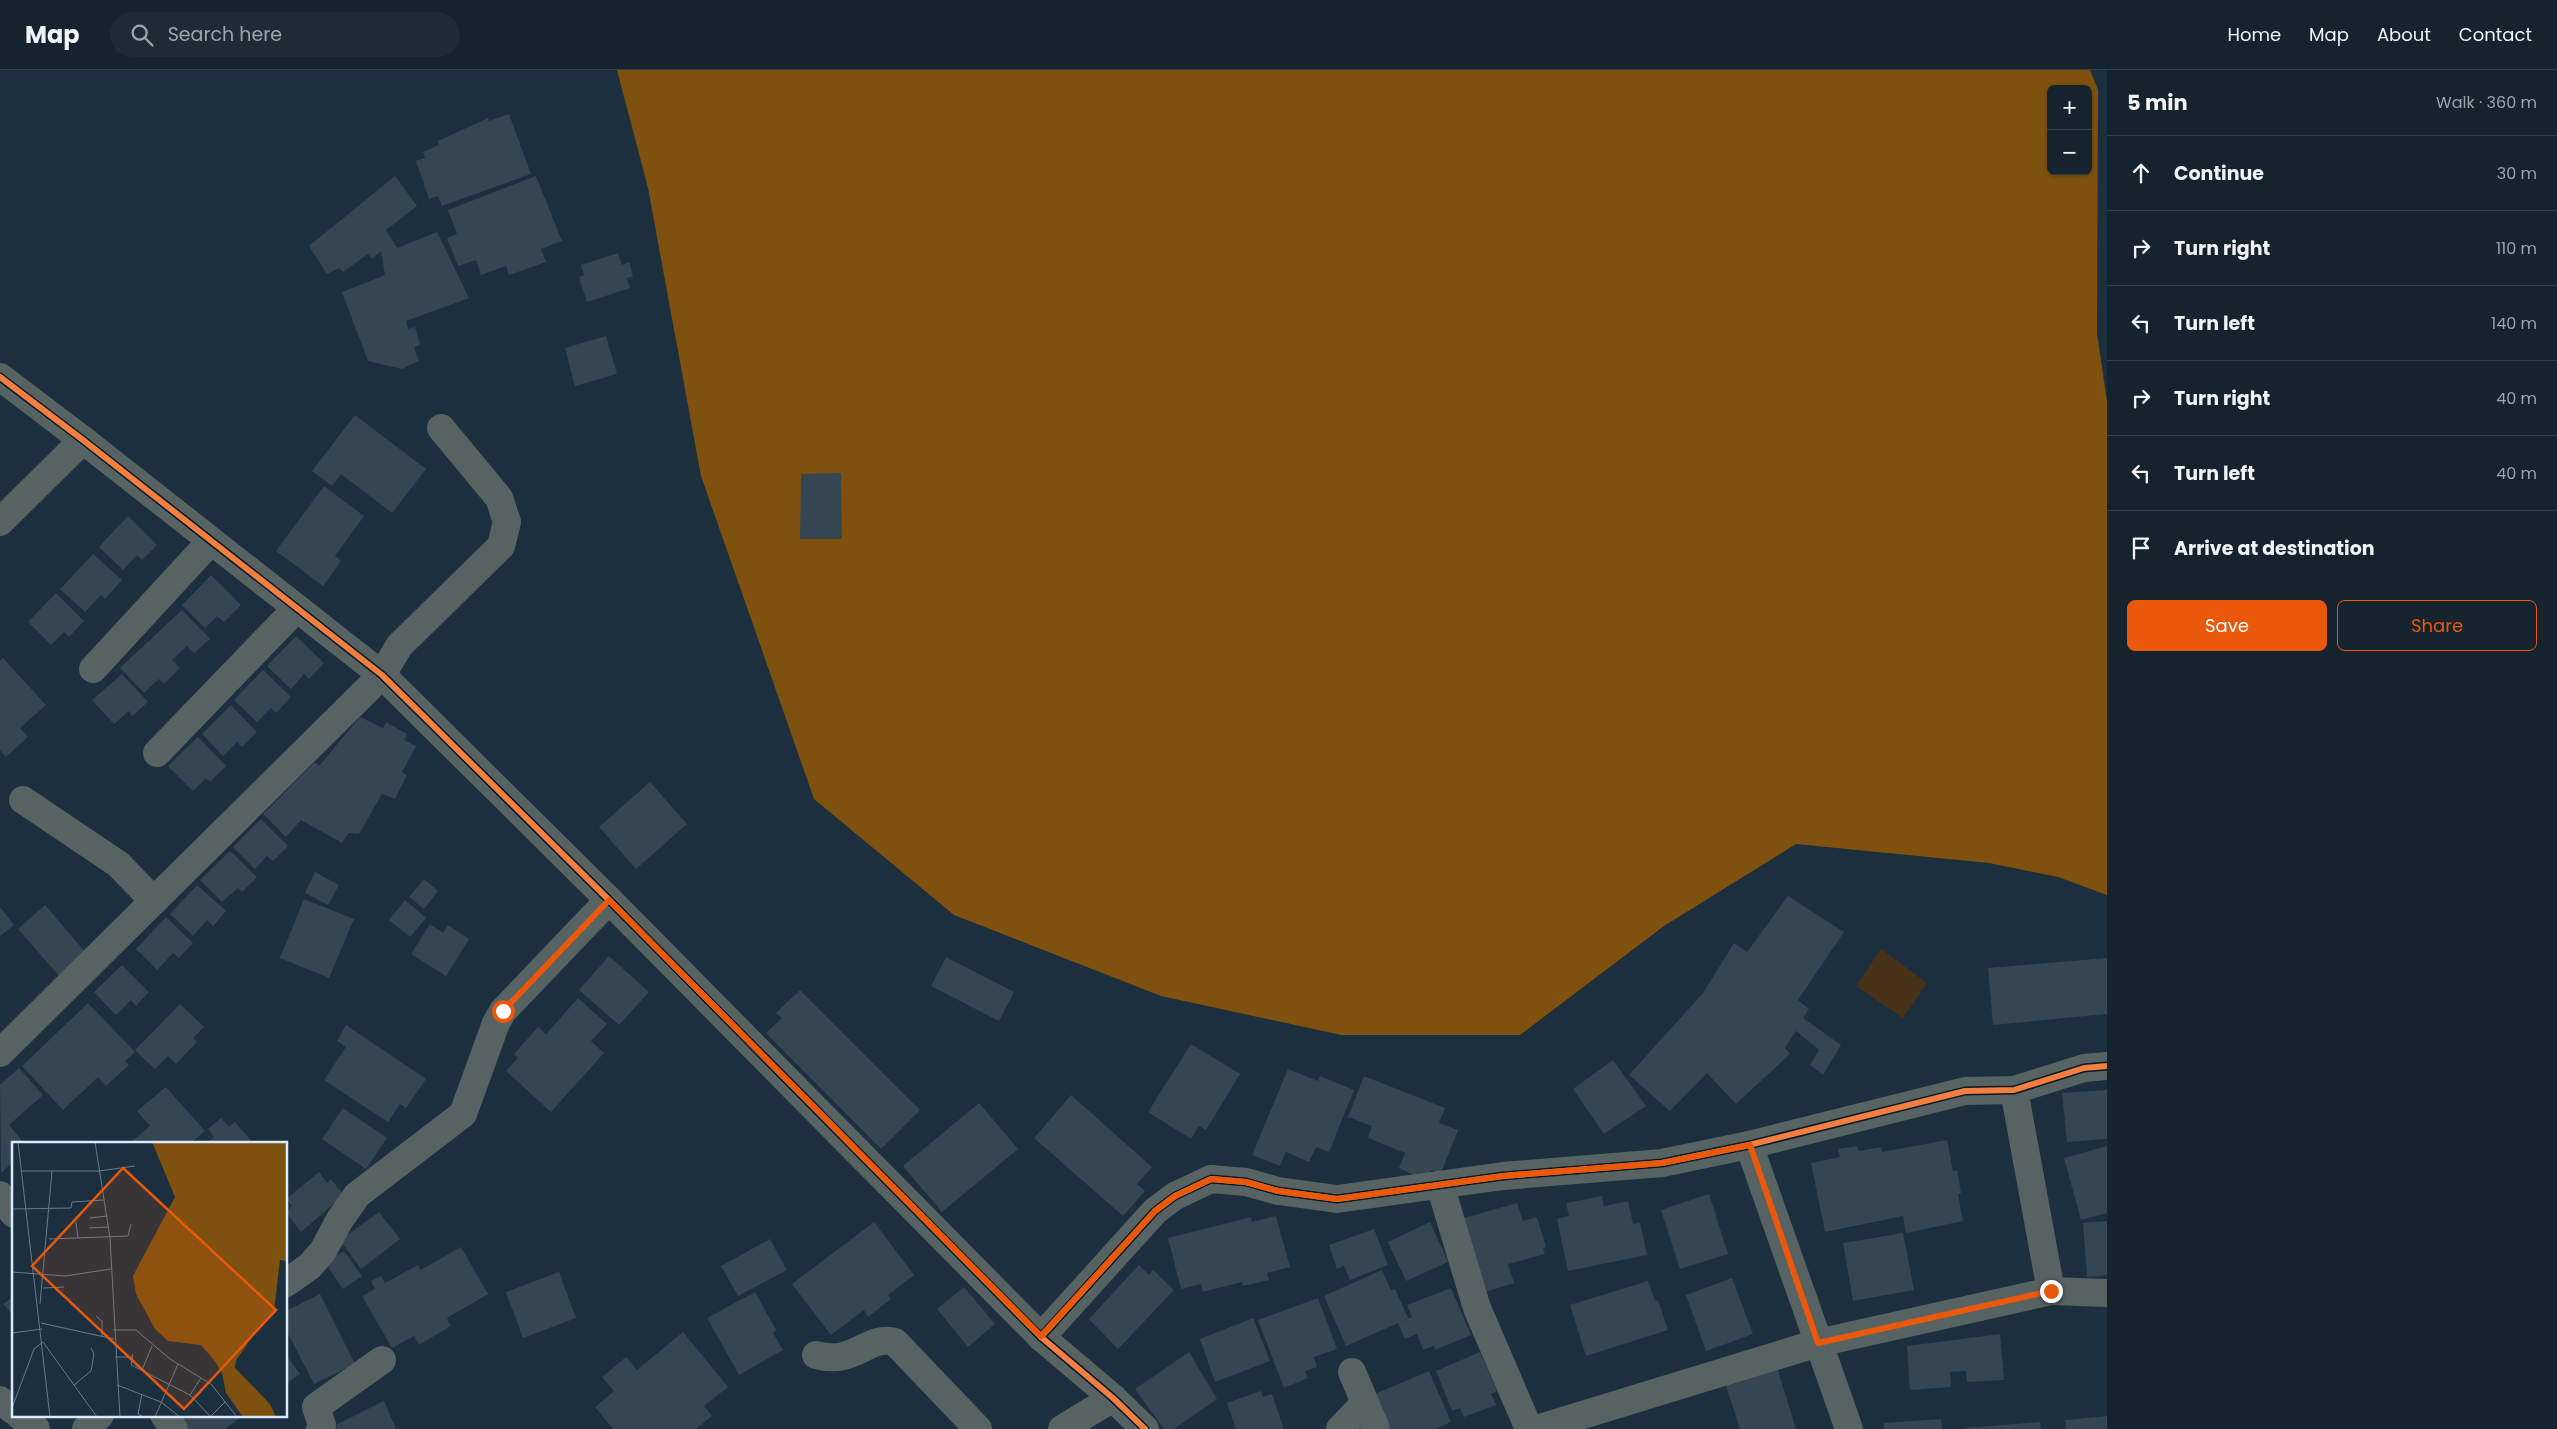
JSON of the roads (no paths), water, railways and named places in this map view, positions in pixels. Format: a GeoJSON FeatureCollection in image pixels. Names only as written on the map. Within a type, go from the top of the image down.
{"type":"FeatureCollection","features":[{"type":"Feature","properties":{"kind":"street"},"geometry":{"type":"LineString","coordinates":[[0,377],[83,440],[382,676],[609,900],[1041,1336],[1113,1398],[1145,1429]]}},
{"type":"Feature","properties":{"kind":"street"},"geometry":{"type":"LineString","coordinates":[[0,1052],[382,676],[399,646],[501,546],[507,522],[499,498],[441,428]]}},
{"type":"Feature","properties":{"kind":"street"},"geometry":{"type":"LineString","coordinates":[[0,522],[83,440]]}},
{"type":"Feature","properties":{"kind":"street"},"geometry":{"type":"LineString","coordinates":[[93,669],[211,541]]}},
{"type":"Feature","properties":{"kind":"street"},"geometry":{"type":"LineString","coordinates":[[157,753],[296,609]]}},
{"type":"Feature","properties":{"kind":"street"},"geometry":{"type":"LineString","coordinates":[[23,800],[118,864],[154,901]]}},
{"type":"Feature","properties":{"kind":"street"},"geometry":{"type":"LineString","coordinates":[[288,1282],[310,1266],[323,1251],[357,1195],[463,1114],[496,1023],[503,1011],[609,900]]}},
{"type":"Feature","properties":{"kind":"street"},"geometry":{"type":"LineString","coordinates":[[1041,1336],[1155,1211],[1175,1196],[1211,1179],[1246,1182],[1278,1191],[1337,1199],[1503,1176],[1662,1163],[1750,1145],[1965,1091],[2014,1090],[2084,1068],[2107,1066]]}},
{"type":"Feature","properties":{"kind":"street"},"geometry":{"type":"LineString","coordinates":[[2014,1090],[2051,1291]]}},
{"type":"Feature","properties":{"kind":"street"},"geometry":{"type":"LineString","coordinates":[[1750,1145],[1849,1429]]}},
{"type":"Feature","properties":{"kind":"street"},"geometry":{"type":"LineString","coordinates":[[1440,1185],[1477,1308],[1529,1429]]}},
{"type":"Feature","properties":{"kind":"street"},"geometry":{"type":"LineString","coordinates":[[0,1195],[12,1211]]}},
{"type":"Feature","properties":{"kind":"street"},"geometry":{"type":"LineString","coordinates":[[1537,1429],[1818,1343],[2051,1291],[2107,1293]]}},
{"type":"Feature","properties":{"kind":"street"},"geometry":{"type":"LineString","coordinates":[[816,1355],[841,1358],[877,1342],[888,1340],[896,1342],[978,1429]]}},
{"type":"Feature","properties":{"kind":"street"},"geometry":{"type":"LineString","coordinates":[[320,1429],[322,1425],[316,1407],[382,1360]]}},
{"type":"Feature","properties":{"kind":"street"},"geometry":{"type":"LineString","coordinates":[[1352,1372],[1376,1429]]}},
{"type":"Feature","properties":{"kind":"street"},"geometry":{"type":"LineString","coordinates":[[1062,1429],[1113,1398]]}},
{"type":"Feature","properties":{"kind":"street"},"geometry":{"type":"LineString","coordinates":[[0,1400],[12,1409]]}},
{"type":"Feature","properties":{"kind":"street"},"geometry":{"type":"LineString","coordinates":[[1340,1429],[1364,1404]]}},
{"type":"Feature","properties":{"kind":"street"},"geometry":{"type":"LineString","coordinates":[[20,1416],[36,1429]]}},
{"type":"Feature","properties":{"kind":"street"},"geometry":{"type":"LineString","coordinates":[[86,1429],[99,1416]]}},
{"type":"Feature","properties":{"kind":"street"},"geometry":{"type":"LineString","coordinates":[[165,1416],[174,1429]]}}]}
